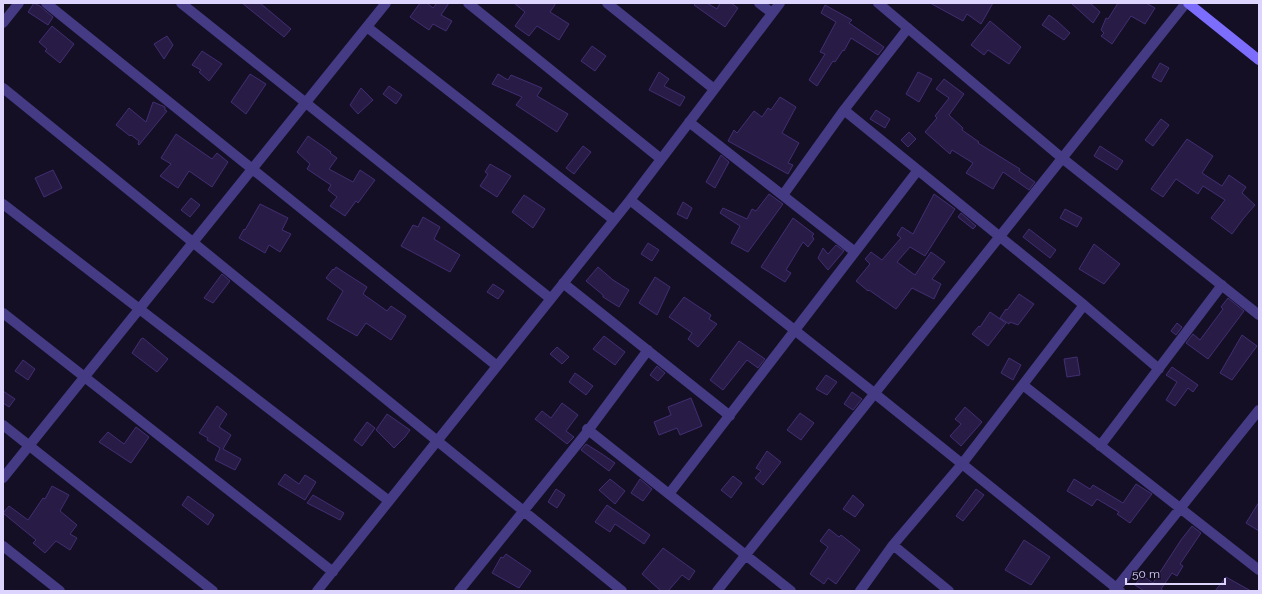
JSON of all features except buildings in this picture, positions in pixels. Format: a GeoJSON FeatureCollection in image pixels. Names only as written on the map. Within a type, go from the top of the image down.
{"type":"FeatureCollection","features":[{"type":"Feature","properties":{"kind":"main road"},"geometry":{"type":"LineString","coordinates":[[1187,3],[1259,60]]}},
{"type":"Feature","properties":{"kind":"street"},"geometry":{"type":"LineString","coordinates":[[3,24],[19,3]]}},
{"type":"Feature","properties":{"kind":"street"},"geometry":{"type":"LineString","coordinates":[[46,3],[497,366]]}},
{"type":"Feature","properties":{"kind":"street"},"geometry":{"type":"LineString","coordinates":[[181,3],[551,299]]}},
{"type":"Feature","properties":{"kind":"street"},"geometry":{"type":"LineString","coordinates":[[3,478],[386,3]]}},
{"type":"Feature","properties":{"kind":"street"},"geometry":{"type":"LineString","coordinates":[[468,3],[661,159]]}},
{"type":"Feature","properties":{"kind":"street"},"geometry":{"type":"LineString","coordinates":[[607,3],[714,89]]}},
{"type":"Feature","properties":{"kind":"street"},"geometry":{"type":"LineString","coordinates":[[759,3],[772,13]]}},
{"type":"Feature","properties":{"kind":"street"},"geometry":{"type":"LineString","coordinates":[[317,591],[630,200],[780,3]]}},
{"type":"Feature","properties":{"kind":"street"},"geometry":{"type":"LineString","coordinates":[[878,3],[1062,158],[1259,315]]}},
{"type":"Feature","properties":{"kind":"street"},"geometry":{"type":"LineString","coordinates":[[717,591],[1187,3]]}},
{"type":"Feature","properties":{"kind":"street"},"geometry":{"type":"LineString","coordinates":[[367,27],[614,220]]}},
{"type":"Feature","properties":{"kind":"street"},"geometry":{"type":"LineString","coordinates":[[782,195],[844,110],[908,28]]}},
{"type":"Feature","properties":{"kind":"street"},"geometry":{"type":"LineString","coordinates":[[3,88],[622,591]]}},
{"type":"Feature","properties":{"kind":"street"},"geometry":{"type":"LineString","coordinates":[[844,110],[1000,236],[1159,368]]}},
{"type":"Feature","properties":{"kind":"street"},"geometry":{"type":"LineString","coordinates":[[689,122],[855,252]]}},
{"type":"Feature","properties":{"kind":"street"},"geometry":{"type":"LineString","coordinates":[[669,494],[918,170]]}},
{"type":"Feature","properties":{"kind":"street"},"geometry":{"type":"LineString","coordinates":[[630,200],[874,393],[1117,590],[1180,508],[1259,410]]}},
{"type":"Feature","properties":{"kind":"street"},"geometry":{"type":"LineString","coordinates":[[3,204],[389,501]]}},
{"type":"Feature","properties":{"kind":"street"},"geometry":{"type":"LineString","coordinates":[[563,283],[730,416]]}},
{"type":"Feature","properties":{"kind":"street"},"geometry":{"type":"LineString","coordinates":[[1100,446],[1222,285]]}},
{"type":"Feature","properties":{"kind":"street"},"geometry":{"type":"LineString","coordinates":[[860,591],[893,545],[962,464],[1084,305]]}},
{"type":"Feature","properties":{"kind":"street"},"geometry":{"type":"LineString","coordinates":[[3,313],[333,572]]}},
{"type":"Feature","properties":{"kind":"street"},"geometry":{"type":"LineString","coordinates":[[461,590],[588,430],[648,350]]}},
{"type":"Feature","properties":{"kind":"street"},"geometry":{"type":"LineString","coordinates":[[1023,385],[1259,570]]}},
{"type":"Feature","properties":{"kind":"street"},"geometry":{"type":"LineString","coordinates":[[3,424],[213,591]]}},
{"type":"Feature","properties":{"kind":"street"},"geometry":{"type":"LineString","coordinates":[[588,430],[791,591]]}},
{"type":"Feature","properties":{"kind":"street"},"geometry":{"type":"LineString","coordinates":[[893,545],[949,591]]}},
{"type":"Feature","properties":{"kind":"street"},"geometry":{"type":"LineString","coordinates":[[3,546],[60,591]]}}]}
